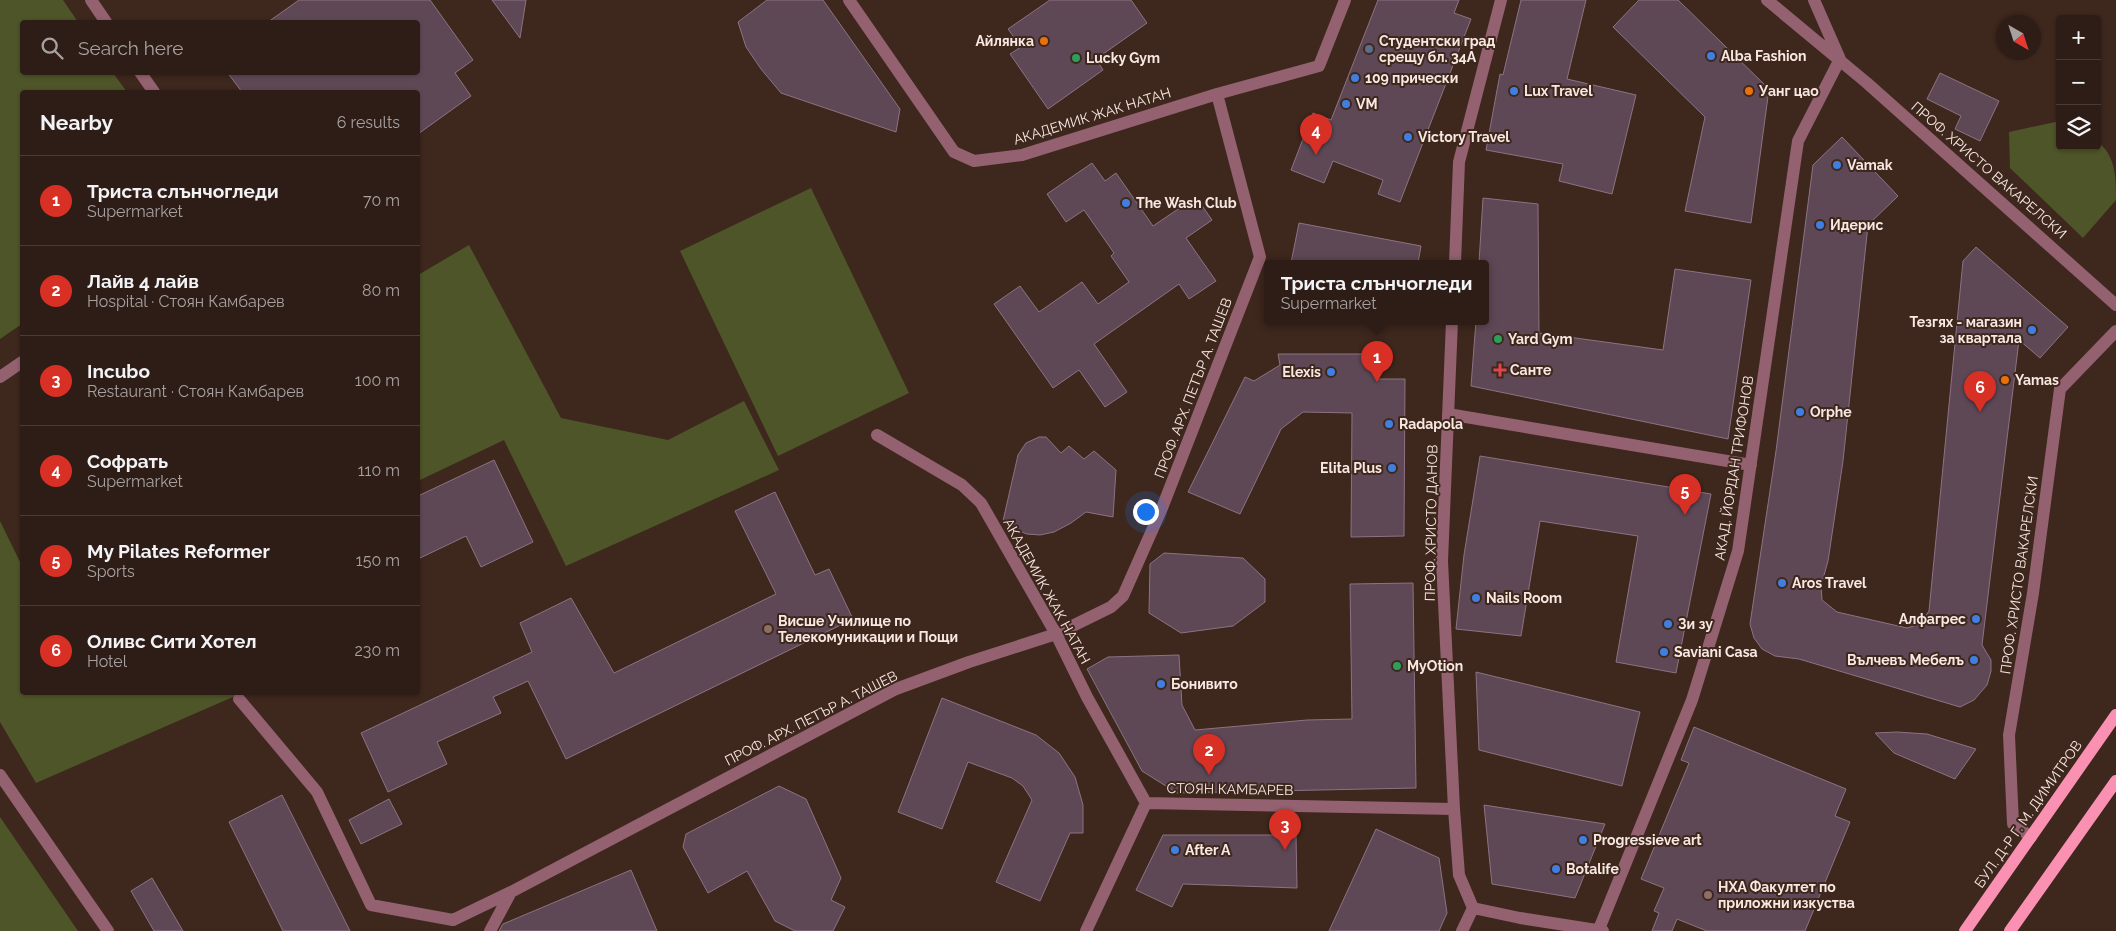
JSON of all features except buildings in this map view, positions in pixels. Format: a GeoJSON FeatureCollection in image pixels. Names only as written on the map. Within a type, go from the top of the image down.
{"type":"FeatureCollection","features":[{"type":"Feature","properties":{"kind":"main road","name":"БУЛ. Д-Р Г. М. ДИМИТРОВ"},"geometry":{"type":"LineString","coordinates":[[1965,931],[2116,715]]}},
{"type":"Feature","properties":{"kind":"main road"},"geometry":{"type":"LineString","coordinates":[[2010,931],[2116,781]]}},
{"type":"Feature","properties":{"kind":"street"},"geometry":{"type":"LineString","coordinates":[[91,0],[105,20]]}},
{"type":"Feature","properties":{"kind":"street","name":"АКАДЕМИК ЖАК НАТАН"},"geometry":{"type":"LineString","coordinates":[[849,0],[954,152],[974,161],[1022,155],[1217,94],[1320,66],[1345,0]]}},
{"type":"Feature","properties":{"kind":"street"},"geometry":{"type":"LineString","coordinates":[[1455,260],[1459,162],[1502,0]]}},
{"type":"Feature","properties":{"kind":"street","name":"ПРОФ. ХРИСТО ВАКАРЕЛСКИ"},"geometry":{"type":"LineString","coordinates":[[1767,0],[1840,59],[2116,305]]}},
{"type":"Feature","properties":{"kind":"street","name":"ПРОФ. ХРИСТО ВАКАРЕЛСКИ"},"geometry":{"type":"LineString","coordinates":[[1814,0],[1840,59]]}},
{"type":"Feature","properties":{"kind":"street","name":"АКАД. ЙОРДАН ТРИФОНОВ"},"geometry":{"type":"LineString","coordinates":[[1473,908],[1520,918],[1601,930],[1692,700],[1738,551],[1798,141],[1840,59]]}},
{"type":"Feature","properties":{"kind":"street"},"geometry":{"type":"LineString","coordinates":[[142,75],[153,90]]}},
{"type":"Feature","properties":{"kind":"street","name":"ПРОФ. АРХ. ПЕТЪР А. ТАШЕВ"},"geometry":{"type":"LineString","coordinates":[[239,699],[317,792],[371,905],[453,920],[512,892],[896,689],[969,662],[1056,634],[1111,607],[1122,596],[1162,508],[1260,257],[1217,94]]}},
{"type":"Feature","properties":{"kind":"street","name":"ПРОФ. ХРИСТО ДАНОВ"},"geometry":{"type":"LineString","coordinates":[[1452,325],[1442,561],[1459,875],[1473,908]]}},
{"type":"Feature","properties":{"kind":"street","name":"ПРОФ. ХРИСТО ВАКАРЕЛСКИ"},"geometry":{"type":"LineString","coordinates":[[2031,837],[2013,824],[2009,735],[2033,593],[2060,389],[2116,330]]}},
{"type":"Feature","properties":{"kind":"street"},"geometry":{"type":"LineString","coordinates":[[0,377],[20,363]]}},
{"type":"Feature","properties":{"kind":"street"},"geometry":{"type":"LineString","coordinates":[[1448,414],[1751,465]]}},
{"type":"Feature","properties":{"kind":"street","name":"АКАДЕМИК ЖАК НАТАН"},"geometry":{"type":"LineString","coordinates":[[877,435],[962,485],[981,503],[1056,634],[1146,803]]}},
{"type":"Feature","properties":{"kind":"street"},"geometry":{"type":"LineString","coordinates":[[0,775],[108,931]]}},
{"type":"Feature","properties":{"kind":"street"},"geometry":{"type":"LineString","coordinates":[[1086,931],[1146,803]]}},
{"type":"Feature","properties":{"kind":"street","name":"СТОЯН КАМБАРЕВ"},"geometry":{"type":"LineString","coordinates":[[1146,803],[1454,809]]}},
{"type":"Feature","properties":{"kind":"street"},"geometry":{"type":"LineString","coordinates":[[490,931],[512,892]]}},
{"type":"Feature","properties":{"kind":"street"},"geometry":{"type":"LineString","coordinates":[[1462,931],[1473,908]]}},
{"type":"Feature","properties":{"kind":"green space"},"geometry":{"type":"Polygon","coordinates":[[[0,0],[63,0],[77,20],[20,20],[20,75],[114,75],[126,90],[20,90],[20,325],[0,339],[0,0]]]}},
{"type":"Feature","properties":{"kind":"green space"},"geometry":{"type":"Polygon","coordinates":[[[2056,122],[2056,150],[2101,150],[2101,145],[2108,153],[2114,168],[2116,200],[2083,238],[2010,168],[2009,132],[2056,122]]]}},
{"type":"Feature","properties":{"kind":"green space"},"geometry":{"type":"Polygon","coordinates":[[[811,188],[909,393],[778,456],[680,251],[811,188]]]}},
{"type":"Feature","properties":{"kind":"green space"},"geometry":{"type":"Polygon","coordinates":[[[469,245],[561,418],[668,440],[744,401],[779,470],[566,566],[504,440],[420,480],[420,274],[469,245]]]}},
{"type":"Feature","properties":{"kind":"green space"},"geometry":{"type":"Polygon","coordinates":[[[0,521],[20,562],[20,695],[237,695],[36,783],[0,722],[0,521]]]}},
{"type":"Feature","properties":{"kind":"green space"},"geometry":{"type":"Polygon","coordinates":[[[0,817],[78,931],[0,931],[0,817]]]}},
{"type":"Feature","properties":{"kind":"place","name":"Айлянка"},"geometry":{"type":"Point","coordinates":[1044,41]}},
{"type":"Feature","properties":{"kind":"place","name":"Студентски град срещу бл. 34А"},"geometry":{"type":"Point","coordinates":[1369,49]}},
{"type":"Feature","properties":{"kind":"place","name":"Alba Fashion"},"geometry":{"type":"Point","coordinates":[1711,56]}},
{"type":"Feature","properties":{"kind":"place","name":"Lucky Gym"},"geometry":{"type":"Point","coordinates":[1076,58]}},
{"type":"Feature","properties":{"kind":"place","name":"109 прически"},"geometry":{"type":"Point","coordinates":[1355,78]}},
{"type":"Feature","properties":{"kind":"place","name":"Lux Travel"},"geometry":{"type":"Point","coordinates":[1514,91]}},
{"type":"Feature","properties":{"kind":"place","name":"Уанг цао"},"geometry":{"type":"Point","coordinates":[1749,91]}},
{"type":"Feature","properties":{"kind":"place","name":"VM"},"geometry":{"type":"Point","coordinates":[1346,104]}},
{"type":"Feature","properties":{"kind":"place","name":"Victory Travel"},"geometry":{"type":"Point","coordinates":[1408,137]}},
{"type":"Feature","properties":{"kind":"place","name":"Софрать"},"geometry":{"type":"Point","coordinates":[1316,155]}},
{"type":"Feature","properties":{"kind":"place","name":"Vamak"},"geometry":{"type":"Point","coordinates":[1837,165]}},
{"type":"Feature","properties":{"kind":"place","name":"The Wash Club"},"geometry":{"type":"Point","coordinates":[1126,203]}},
{"type":"Feature","properties":{"kind":"place","name":"Идерис"},"geometry":{"type":"Point","coordinates":[1820,225]}},
{"type":"Feature","properties":{"kind":"place","name":"Тезгях - магазин за квартала"},"geometry":{"type":"Point","coordinates":[2032,330]}},
{"type":"Feature","properties":{"kind":"place","name":"Yard Gym"},"geometry":{"type":"Point","coordinates":[1498,339]}},
{"type":"Feature","properties":{"kind":"place","name":"Санте"},"geometry":{"type":"Point","coordinates":[1500,370]}},
{"type":"Feature","properties":{"kind":"place","name":"Elexis"},"geometry":{"type":"Point","coordinates":[1331,372]}},
{"type":"Feature","properties":{"kind":"place","name":"Yamas"},"geometry":{"type":"Point","coordinates":[2005,380]}},
{"type":"Feature","properties":{"kind":"place","name":"Триста слънчогледи"},"geometry":{"type":"Point","coordinates":[1377,382]}},
{"type":"Feature","properties":{"kind":"place","name":"Orphe"},"geometry":{"type":"Point","coordinates":[1800,412]}},
{"type":"Feature","properties":{"kind":"place","name":"Оливс Сити Хотел"},"geometry":{"type":"Point","coordinates":[1980,412]}},
{"type":"Feature","properties":{"kind":"place","name":"Radapola"},"geometry":{"type":"Point","coordinates":[1389,424]}},
{"type":"Feature","properties":{"kind":"place","name":"Elita Plus"},"geometry":{"type":"Point","coordinates":[1392,468]}},
{"type":"Feature","properties":{"kind":"place","name":"My Pilates Reformer"},"geometry":{"type":"Point","coordinates":[1685,515]}},
{"type":"Feature","properties":{"kind":"place","name":"Aros Travel"},"geometry":{"type":"Point","coordinates":[1782,583]}},
{"type":"Feature","properties":{"kind":"place","name":"Nails Room"},"geometry":{"type":"Point","coordinates":[1476,598]}},
{"type":"Feature","properties":{"kind":"place","name":"Алфагрес"},"geometry":{"type":"Point","coordinates":[1976,619]}},
{"type":"Feature","properties":{"kind":"place","name":"Зи зу"},"geometry":{"type":"Point","coordinates":[1668,624]}},
{"type":"Feature","properties":{"kind":"place","name":"Висше Училище по Телекомуникации и Пощи"},"geometry":{"type":"Point","coordinates":[768,629]}},
{"type":"Feature","properties":{"kind":"place","name":"Saviani Casa"},"geometry":{"type":"Point","coordinates":[1664,652]}},
{"type":"Feature","properties":{"kind":"place","name":"Вълчевъ Мебелъ"},"geometry":{"type":"Point","coordinates":[1974,660]}},
{"type":"Feature","properties":{"kind":"place","name":"MyOtion"},"geometry":{"type":"Point","coordinates":[1397,666]}},
{"type":"Feature","properties":{"kind":"place","name":"Бонивито"},"geometry":{"type":"Point","coordinates":[1161,684]}},
{"type":"Feature","properties":{"kind":"place","name":"Лайв 4 лайв"},"geometry":{"type":"Point","coordinates":[1209,775]}},
{"type":"Feature","properties":{"kind":"place","name":"Progressieve art"},"geometry":{"type":"Point","coordinates":[1583,840]}},
{"type":"Feature","properties":{"kind":"place","name":"After A"},"geometry":{"type":"Point","coordinates":[1175,850]}},
{"type":"Feature","properties":{"kind":"place","name":"Incubo"},"geometry":{"type":"Point","coordinates":[1285,850]}},
{"type":"Feature","properties":{"kind":"place","name":"Botalife"},"geometry":{"type":"Point","coordinates":[1556,869]}},
{"type":"Feature","properties":{"kind":"place","name":"НХА Факултет по приложни изкуства"},"geometry":{"type":"Point","coordinates":[1708,895]}}]}
